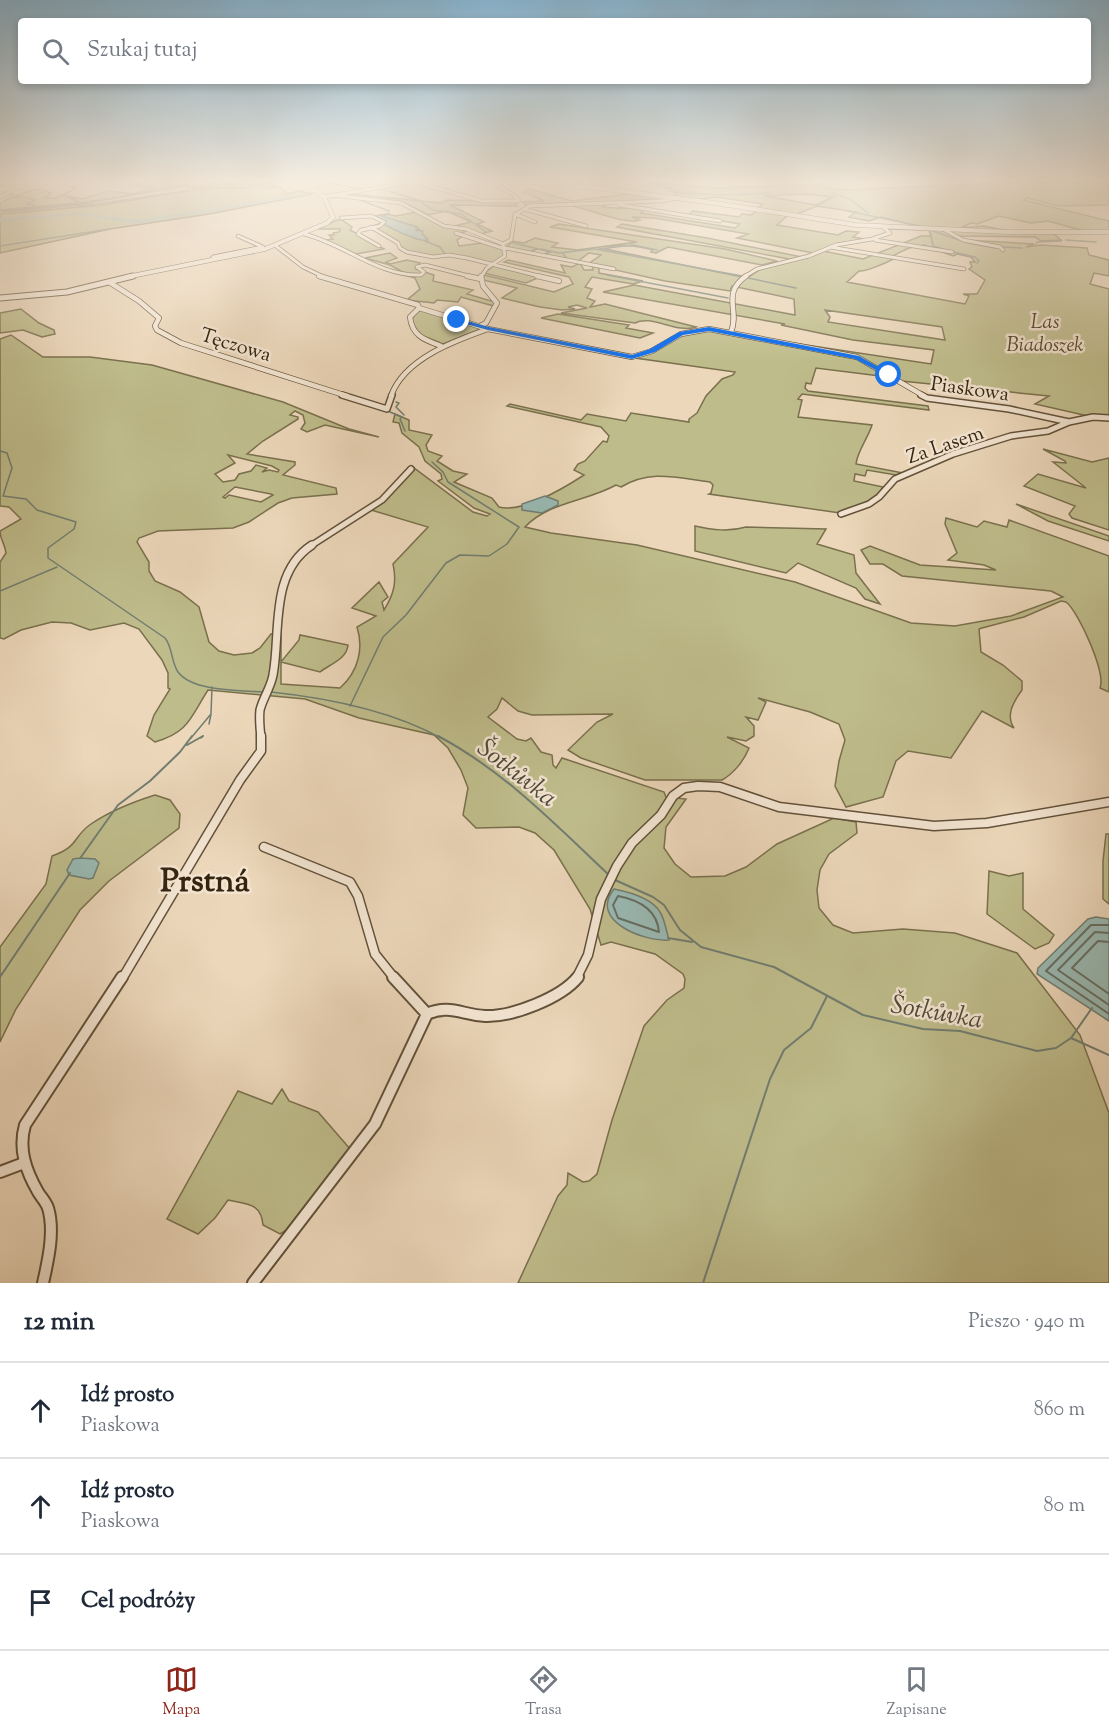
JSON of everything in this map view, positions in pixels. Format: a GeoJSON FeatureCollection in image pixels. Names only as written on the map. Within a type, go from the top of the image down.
{"type":"FeatureCollection","features":[{"type":"Feature","properties":{"kind":"street"},"geometry":{"type":"LineString","coordinates":[[215,258],[213,257],[263,247],[251,242]]}},
{"type":"Feature","properties":{"kind":"street"},"geometry":{"type":"LineString","coordinates":[[0,297],[63,293],[168,267],[276,246],[286,242]]}},
{"type":"Feature","properties":{"kind":"street"},"geometry":{"type":"LineString","coordinates":[[324,242],[353,257],[389,271],[419,276],[425,273],[417,267],[425,266],[481,279]]}},
{"type":"Feature","properties":{"kind":"street"},"geometry":{"type":"LineString","coordinates":[[372,242],[379,246]]}},
{"type":"Feature","properties":{"kind":"street"},"geometry":{"type":"LineString","coordinates":[[396,242],[402,250],[407,252],[433,257],[451,255],[559,281]]}},
{"type":"Feature","properties":{"kind":"street"},"geometry":{"type":"LineString","coordinates":[[486,242],[614,269]]}},
{"type":"Feature","properties":{"kind":"street"},"geometry":{"type":"LineString","coordinates":[[493,242],[504,247]]}},
{"type":"Feature","properties":{"kind":"street"},"geometry":{"type":"LineString","coordinates":[[504,247],[509,242]]}},
{"type":"Feature","properties":{"kind":"street"},"geometry":{"type":"LineString","coordinates":[[731,332],[736,320],[732,306],[733,293],[738,283],[764,266],[801,258],[830,247],[861,242]]}},
{"type":"Feature","properties":{"kind":"street"},"geometry":{"type":"LineString","coordinates":[[884,242],[952,252]]}},
{"type":"Feature","properties":{"kind":"street"},"geometry":{"type":"LineString","coordinates":[[973,242],[1000,247],[1003,250]]}},
{"type":"Feature","properties":{"kind":"street"},"geometry":{"type":"LineString","coordinates":[[276,246],[303,267],[320,276],[480,326],[486,322],[497,303],[483,286],[482,273],[505,256],[504,247]]}},
{"type":"Feature","properties":{"kind":"street"},"geometry":{"type":"LineString","coordinates":[[830,247],[964,269]]}},
{"type":"Feature","properties":{"kind":"street","name":"Tęczowa"},"geometry":{"type":"LineString","coordinates":[[109,282],[138,300],[159,318],[155,326],[157,330],[182,343],[387,409],[396,383],[441,346]]}},
{"type":"Feature","properties":{"kind":"street"},"geometry":{"type":"LineString","coordinates":[[419,308],[410,317],[412,330],[417,336],[441,346],[488,328]]}},
{"type":"Feature","properties":{"kind":"street","name":"Piaskowa"},"geometry":{"type":"LineString","coordinates":[[480,326],[632,357],[647,353],[672,337],[691,331],[706,329],[731,332],[857,357],[927,398],[1009,409],[1070,422],[1093,417],[1109,418]]}},
{"type":"Feature","properties":{"kind":"street","name":"Za Lasem"},"geometry":{"type":"LineString","coordinates":[[841,514],[869,504],[895,479],[953,454],[1015,435],[1048,431],[1070,422]]}},
{"type":"Feature","properties":{"kind":"street"},"geometry":{"type":"LineString","coordinates":[[43,1283],[50,1259],[48,1208],[24,1163],[20,1138],[24,1125],[93,1024],[222,808],[259,755],[262,740],[260,711],[274,666],[277,614],[286,576],[306,549],[382,500],[411,469]]}},
{"type":"Feature","properties":{"kind":"street"},"geometry":{"type":"LineString","coordinates":[[253,1283],[375,1124],[427,1014],[438,1008],[458,1009],[488,1016],[511,1011],[558,995],[580,975],[590,950],[600,900],[617,867],[636,839],[662,814],[673,794],[682,788],[722,786],[770,805],[948,826],[982,823],[1067,807],[1109,802]]}},
{"type":"Feature","properties":{"kind":"street"},"geometry":{"type":"LineString","coordinates":[[264,847],[350,882],[357,890],[371,947],[398,983],[420,1002],[427,1014]]}},
{"type":"Feature","properties":{"kind":"street"},"geometry":{"type":"LineString","coordinates":[[0,1172],[24,1163]]}},
{"type":"Feature","properties":{"kind":"green space"},"geometry":{"type":"Polygon","coordinates":[[[0,242],[51,242],[0,253],[0,242]]]}},
{"type":"Feature","properties":{"kind":"green space"},"geometry":{"type":"Polygon","coordinates":[[[329,242],[371,242],[384,249],[351,255],[329,242]]]}},
{"type":"Feature","properties":{"kind":"green space"},"geometry":{"type":"Polygon","coordinates":[[[395,242],[458,242],[459,246],[482,243],[504,249],[504,255],[493,263],[456,257],[411,254],[399,249],[400,245],[395,242]]]}},
{"type":"Feature","properties":{"kind":"green space","name":"Las Biadoszek"},"geometry":{"type":"Polygon","coordinates":[[[511,242],[553,242],[558,243],[552,247],[577,250],[636,242],[678,242],[725,249],[777,261],[762,265],[668,247],[656,253],[651,252],[653,250],[629,246],[605,249],[747,278],[767,265],[823,251],[863,259],[906,242],[998,242],[1034,244],[1026,247],[1041,245],[1087,248],[1089,255],[1109,260],[1109,276],[1094,273],[1090,284],[1109,289],[1109,417],[1088,416],[1035,404],[1049,396],[901,381],[888,377],[816,368],[811,384],[806,383],[805,388],[808,391],[928,406],[929,410],[802,394],[798,399],[802,400],[798,417],[872,425],[856,464],[903,473],[896,475],[867,470],[865,476],[855,474],[854,481],[883,487],[879,493],[864,504],[840,513],[709,494],[713,485],[710,482],[654,476],[632,481],[621,487],[616,485],[557,507],[545,512],[525,527],[637,545],[795,582],[911,623],[955,626],[1011,616],[1063,597],[1051,591],[902,576],[883,564],[870,564],[861,550],[870,546],[920,565],[996,570],[984,565],[948,560],[957,553],[945,524],[946,518],[977,527],[984,521],[1007,527],[1009,520],[1109,556],[1109,692],[1100,688],[1099,670],[1090,643],[1078,618],[1066,602],[1061,601],[1024,617],[979,629],[981,652],[1003,665],[1022,681],[1022,690],[1010,713],[1014,728],[982,711],[951,758],[908,751],[896,761],[883,797],[846,807],[835,786],[845,740],[839,724],[810,712],[758,698],[766,702],[758,720],[746,717],[754,726],[754,736],[746,741],[727,737],[749,748],[738,767],[722,780],[645,780],[581,758],[568,750],[597,722],[613,714],[532,715],[518,711],[502,698],[497,709],[488,717],[517,739],[526,741],[531,738],[541,752],[552,755],[553,765],[556,768],[562,758],[664,792],[666,797],[686,799],[666,827],[664,848],[675,864],[691,877],[725,876],[746,867],[777,844],[834,818],[856,822],[857,833],[829,854],[820,870],[817,890],[819,908],[833,925],[853,933],[903,929],[955,933],[1017,953],[1080,1035],[1109,1113],[1109,1283],[518,1283],[558,1196],[567,1185],[568,1173],[583,1182],[589,1181],[597,1174],[612,1120],[644,1026],[667,1000],[684,988],[683,974],[655,954],[611,942],[601,945],[590,909],[554,850],[535,833],[519,827],[476,828],[463,815],[468,788],[461,770],[448,748],[434,735],[359,718],[305,699],[208,690],[182,729],[155,742],[147,736],[154,715],[170,689],[168,688],[168,673],[162,660],[139,629],[124,623],[90,630],[71,623],[52,622],[21,630],[4,639],[0,638],[0,562],[6,553],[0,531],[21,519],[9,507],[0,506],[0,339],[11,335],[43,357],[90,357],[152,365],[283,402],[349,429],[379,437],[325,425],[307,432],[301,429],[305,423],[303,415],[295,411],[290,415],[298,419],[247,454],[295,462],[295,465],[283,475],[336,488],[337,494],[292,498],[278,503],[249,522],[233,528],[158,531],[139,538],[137,542],[149,562],[149,571],[155,581],[180,592],[199,607],[209,642],[219,651],[234,655],[252,653],[260,648],[271,634],[281,633],[281,684],[340,688],[351,675],[358,660],[360,644],[357,627],[376,616],[352,608],[379,582],[388,597],[382,602],[384,610],[394,588],[393,564],[428,527],[371,510],[388,498],[414,468],[473,512],[487,516],[490,514],[474,508],[438,481],[442,479],[441,474],[425,461],[419,447],[402,433],[399,423],[393,422],[395,414],[409,420],[409,430],[432,435],[426,445],[428,451],[442,456],[437,461],[453,471],[467,474],[454,482],[492,498],[499,507],[509,508],[543,498],[584,475],[574,470],[603,441],[607,442],[609,436],[601,427],[507,406],[510,404],[581,420],[587,414],[626,421],[631,413],[689,422],[706,396],[722,379],[735,372],[635,358],[672,337],[702,329],[931,364],[934,350],[853,340],[781,325],[785,324],[603,292],[634,285],[795,315],[794,299],[732,286],[730,291],[665,281],[588,264],[601,255],[589,253],[578,261],[541,255],[550,252],[538,249],[528,252],[507,247],[511,242]],[[924,245],[909,248],[892,256],[895,258],[887,262],[859,271],[847,282],[965,304],[969,296],[963,294],[977,294],[985,280],[969,269],[972,267],[970,262],[975,262],[971,257],[957,254],[953,256],[924,245]],[[825,310],[830,317],[828,322],[945,340],[942,327],[825,310]],[[228,455],[235,463],[215,474],[223,482],[235,480],[239,474],[251,471],[256,465],[267,468],[262,472],[269,470],[278,472],[279,470],[272,466],[228,455]],[[235,487],[223,497],[229,495],[261,502],[273,495],[235,487]]]}},
{"type":"Feature","properties":{"kind":"green space"},"geometry":{"type":"Polygon","coordinates":[[[697,242],[726,242],[802,257],[789,259],[697,242]]]}},
{"type":"Feature","properties":{"kind":"green space"},"geometry":{"type":"Polygon","coordinates":[[[757,242],[850,242],[838,243],[813,253],[757,242]]]}},
{"type":"Feature","properties":{"kind":"green space"},"geometry":{"type":"Polygon","coordinates":[[[390,253],[397,258],[386,262],[390,264],[407,260],[420,263],[416,269],[434,275],[433,281],[473,290],[467,294],[495,302],[494,306],[461,297],[458,302],[437,300],[434,303],[407,300],[420,289],[415,278],[400,274],[403,272],[390,265],[365,258],[390,253]]]}},
{"type":"Feature","properties":{"kind":"green space"},"geometry":{"type":"Polygon","coordinates":[[[508,260],[565,273],[561,265],[572,267],[580,263],[584,270],[593,270],[592,266],[599,268],[599,273],[643,281],[633,284],[592,277],[585,287],[592,289],[587,298],[595,301],[590,307],[605,304],[696,327],[681,328],[649,321],[635,323],[561,313],[587,308],[577,305],[568,307],[575,309],[562,310],[502,298],[517,288],[483,280],[484,275],[554,292],[573,284],[569,277],[504,262],[508,260]]]}},
{"type":"Feature","properties":{"kind":"green space"},"geometry":{"type":"Polygon","coordinates":[[[495,265],[540,277],[526,283],[484,273],[495,265]]]}},
{"type":"Feature","properties":{"kind":"green space"},"geometry":{"type":"Polygon","coordinates":[[[21,309],[39,323],[54,330],[55,334],[42,337],[23,330],[0,333],[0,313],[21,309]]]}},
{"type":"Feature","properties":{"kind":"green space"},"geometry":{"type":"Polygon","coordinates":[[[420,309],[483,328],[443,344],[416,333],[411,321],[420,309]]]}},
{"type":"Feature","properties":{"kind":"green space"},"geometry":{"type":"Polygon","coordinates":[[[558,314],[629,325],[626,328],[653,333],[640,338],[541,318],[558,314]]]}},
{"type":"Feature","properties":{"kind":"green space"},"geometry":{"type":"Polygon","coordinates":[[[1043,449],[1092,462],[1109,458],[1109,530],[1072,518],[1069,514],[1075,506],[1024,486],[1038,474],[1086,488],[1053,462],[1066,463],[1065,461],[1043,449]]]}},
{"type":"Feature","properties":{"kind":"green space"},"geometry":{"type":"Polygon","coordinates":[[[1016,504],[1109,536],[1109,541],[1048,521],[1016,504]]]}},
{"type":"Feature","properties":{"kind":"green space"},"geometry":{"type":"Polygon","coordinates":[[[695,526],[721,530],[746,527],[826,529],[817,544],[854,555],[856,573],[880,604],[865,599],[856,588],[798,563],[786,573],[695,551],[695,526]]]}},
{"type":"Feature","properties":{"kind":"green space"},"geometry":{"type":"Polygon","coordinates":[[[300,635],[348,645],[341,658],[320,672],[281,662],[299,640],[300,635]]]}},
{"type":"Feature","properties":{"kind":"green space"},"geometry":{"type":"Polygon","coordinates":[[[155,795],[170,800],[180,814],[179,828],[109,881],[80,910],[16,1009],[0,1042],[0,947],[46,884],[52,856],[67,849],[85,828],[98,819],[155,795]]]}},
{"type":"Feature","properties":{"kind":"green space"},"geometry":{"type":"Polygon","coordinates":[[[1106,834],[1109,834],[1109,904],[1103,899],[1106,834]]]}},
{"type":"Feature","properties":{"kind":"green space"},"geometry":{"type":"Polygon","coordinates":[[[989,871],[1009,876],[1023,873],[1023,909],[1054,935],[1049,943],[1035,949],[987,914],[989,871]]]}},
{"type":"Feature","properties":{"kind":"green space"},"geometry":{"type":"Polygon","coordinates":[[[282,1089],[289,1101],[318,1112],[351,1150],[285,1231],[280,1234],[263,1225],[259,1212],[251,1205],[228,1200],[215,1218],[198,1234],[167,1219],[238,1091],[272,1104],[282,1089]]]}},
{"type":"Feature","properties":{"kind":"water"},"geometry":{"type":"Polygon","coordinates":[[[545,496],[558,501],[558,505],[542,513],[522,510],[522,504],[545,496]]]}},
{"type":"Feature","properties":{"kind":"water"},"geometry":{"type":"Polygon","coordinates":[[[73,859],[95,859],[99,863],[93,878],[69,875],[67,870],[73,859]]]}},
{"type":"Feature","properties":{"kind":"water"},"geometry":{"type":"Polygon","coordinates":[[[614,889],[640,896],[652,903],[663,918],[669,940],[659,940],[634,933],[614,920],[608,911],[608,900],[614,889]]]}},
{"type":"Feature","properties":{"kind":"water"},"geometry":{"type":"Polygon","coordinates":[[[1096,917],[1109,919],[1109,1021],[1037,974],[1038,968],[1088,919],[1096,917]]]}},
{"type":"Feature","properties":{"kind":"waterway"},"geometry":{"type":"LineString","coordinates":[[0,246],[26,242]]}},
{"type":"Feature","properties":{"kind":"waterway"},"geometry":{"type":"LineString","coordinates":[[427,242],[440,247],[445,254]]}},
{"type":"Feature","properties":{"kind":"waterway"},"geometry":{"type":"LineString","coordinates":[[510,242],[538,249]]}},
{"type":"Feature","properties":{"kind":"waterway"},"geometry":{"type":"LineString","coordinates":[[932,242],[933,246],[943,249]]}},
{"type":"Feature","properties":{"kind":"waterway"},"geometry":{"type":"LineString","coordinates":[[965,242],[995,248]]}},
{"type":"Feature","properties":{"kind":"waterway"},"geometry":{"type":"LineString","coordinates":[[1036,244],[1040,242]]}},
{"type":"Feature","properties":{"kind":"waterway"},"geometry":{"type":"LineString","coordinates":[[599,249],[633,245],[657,250]]}},
{"type":"Feature","properties":{"kind":"waterway"},"geometry":{"type":"LineString","coordinates":[[1003,247],[1022,248]]}},
{"type":"Feature","properties":{"kind":"waterway"},"geometry":{"type":"LineString","coordinates":[[541,249],[559,253],[594,249]]}},
{"type":"Feature","properties":{"kind":"waterway"},"geometry":{"type":"LineString","coordinates":[[595,249],[742,276]]}},
{"type":"Feature","properties":{"kind":"waterway"},"geometry":{"type":"LineString","coordinates":[[953,252],[975,257],[979,261],[977,263]]}},
{"type":"Feature","properties":{"kind":"waterway"},"geometry":{"type":"LineString","coordinates":[[562,253],[566,257],[562,258]]}},
{"type":"Feature","properties":{"kind":"waterway"},"geometry":{"type":"LineString","coordinates":[[607,275],[728,298]]}},
{"type":"Feature","properties":{"kind":"waterway"},"geometry":{"type":"LineString","coordinates":[[748,278],[796,288]]}},
{"type":"Feature","properties":{"kind":"waterway"},"geometry":{"type":"LineString","coordinates":[[396,402],[399,403],[396,407],[404,415]]}},
{"type":"Feature","properties":{"kind":"waterway"},"geometry":{"type":"LineString","coordinates":[[390,412],[402,417],[400,419],[405,431]]}},
{"type":"Feature","properties":{"kind":"waterway","name":"Šotkůvka"},"geometry":{"type":"LineString","coordinates":[[0,451],[7,453],[12,468],[3,496],[26,499],[37,510],[76,522],[74,529],[48,548],[48,558],[165,638],[178,672],[185,679],[212,688]]}},
{"type":"Feature","properties":{"kind":"waterway"},"geometry":{"type":"LineString","coordinates":[[350,705],[383,637],[406,615],[446,563],[460,555],[489,556],[507,544],[519,527],[448,482],[443,472],[432,462]]}},
{"type":"Feature","properties":{"kind":"waterway"},"geometry":{"type":"LineString","coordinates":[[0,591],[57,567]]}},
{"type":"Feature","properties":{"kind":"waterway"},"geometry":{"type":"LineString","coordinates":[[211,714],[212,688]]}},
{"type":"Feature","properties":{"kind":"waterway","name":"Šotkůvka"},"geometry":{"type":"LineString","coordinates":[[212,688],[263,692]]}},
{"type":"Feature","properties":{"kind":"waterway","name":"Šotkůvka"},"geometry":{"type":"LineString","coordinates":[[271,692],[350,705]]}},
{"type":"Feature","properties":{"kind":"waterway","name":"Šotkůvka"},"geometry":{"type":"LineString","coordinates":[[350,705],[401,720],[441,738]]}},
{"type":"Feature","properties":{"kind":"waterway"},"geometry":{"type":"LineString","coordinates":[[191,738],[211,714]]}},
{"type":"Feature","properties":{"kind":"waterway"},"geometry":{"type":"LineString","coordinates":[[209,724],[211,714]]}},
{"type":"Feature","properties":{"kind":"waterway"},"geometry":{"type":"LineString","coordinates":[[81,857],[118,805],[150,781],[180,752],[192,736]]}},
{"type":"Feature","properties":{"kind":"waterway"},"geometry":{"type":"LineString","coordinates":[[187,745],[203,736],[201,738]]}},
{"type":"Feature","properties":{"kind":"waterway","name":"Šotkůvka"},"geometry":{"type":"LineString","coordinates":[[438,736],[485,765],[507,782],[609,875]]}},
{"type":"Feature","properties":{"kind":"waterway"},"geometry":{"type":"LineString","coordinates":[[0,977],[70,873]]}},
{"type":"Feature","properties":{"kind":"waterway","name":"Šotkůvka"},"geometry":{"type":"LineString","coordinates":[[615,880],[653,897],[664,905],[680,930],[701,947],[774,967],[863,1015],[923,1029],[960,1031],[1037,1051],[1056,1048],[1071,1038]]}},
{"type":"Feature","properties":{"kind":"waterway"},"geometry":{"type":"LineString","coordinates":[[668,938],[692,942]]}},
{"type":"Feature","properties":{"kind":"waterway"},"geometry":{"type":"LineString","coordinates":[[703,1283],[770,1079],[784,1050],[811,1028],[827,996]]}},
{"type":"Feature","properties":{"kind":"waterway","name":"Šotkůvka"},"geometry":{"type":"LineString","coordinates":[[1071,1038],[1092,1008]]}},
{"type":"Feature","properties":{"kind":"waterway"},"geometry":{"type":"LineString","coordinates":[[1071,1038],[1109,1055]]}},
{"type":"Feature","properties":{"kind":"district","name":"Prstná"},"geometry":{"type":"Point","coordinates":[205,879]}},
{"type":"Feature","properties":{"kind":"route"},"geometry":{"type":"LineString","coordinates":[[457,320],[632,357],[641,356],[658,348],[672,337],[699,329],[709,329],[857,357],[889,375]]}}]}
